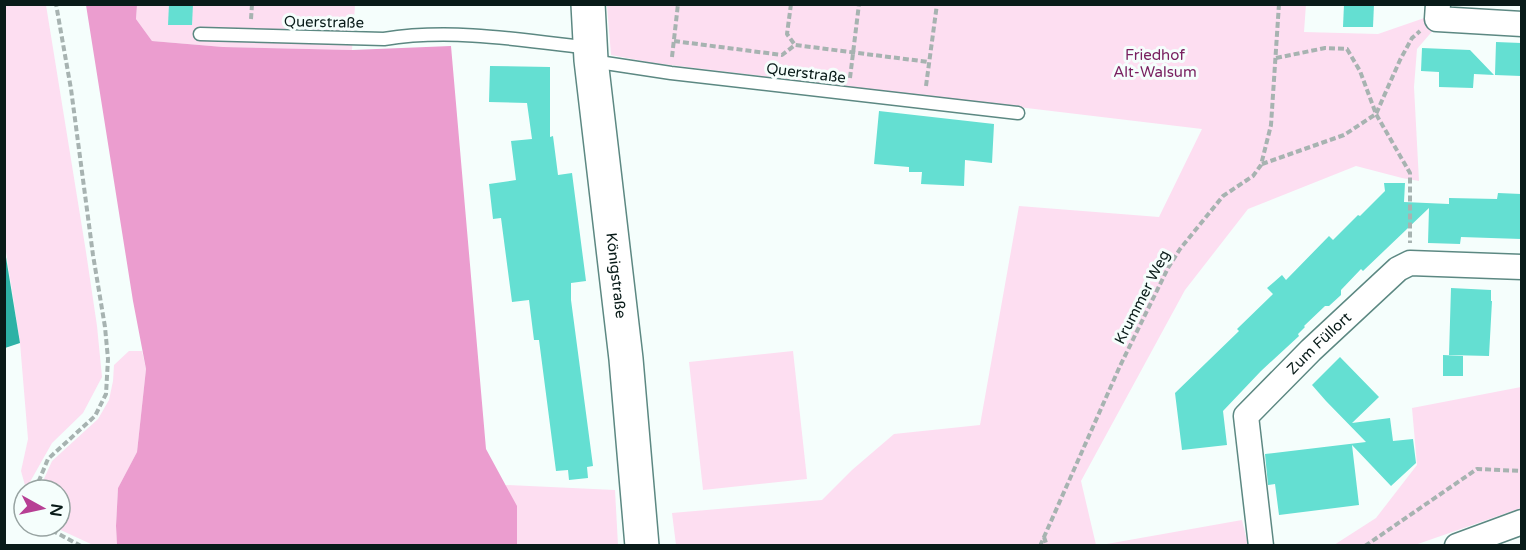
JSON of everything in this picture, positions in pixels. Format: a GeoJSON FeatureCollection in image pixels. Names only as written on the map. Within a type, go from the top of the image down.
{"type":"FeatureCollection","features":[{"type":"Feature","properties":{"kind":"street","name":"Königstraße"},"geometry":{"type":"LineString","coordinates":[[588,4],[590,54],[626,359],[642,546]]}},
{"type":"Feature","properties":{"kind":"street"},"geometry":{"type":"LineString","coordinates":[[1438,12],[1521,24]]}},
{"type":"Feature","properties":{"kind":"street"},"geometry":{"type":"LineString","coordinates":[[1410,263],[1521,267]]}},
{"type":"Feature","properties":{"kind":"street","name":"Zum Füllort"},"geometry":{"type":"LineString","coordinates":[[1261,546],[1245,416],[1311,350],[1398,269],[1410,263]]}},
{"type":"Feature","properties":{"kind":"street"},"geometry":{"type":"LineString","coordinates":[[1457,546],[1521,522]]}},
{"type":"Feature","properties":{"kind":"lane","name":"Querstraße"},"geometry":{"type":"LineString","coordinates":[[200,34],[384,39],[411,34],[497,37],[590,54],[670,73],[1018,113]]}},
{"type":"Feature","properties":{"kind":"path"},"geometry":{"type":"LineString","coordinates":[[40,478],[48,459],[94,416],[106,394],[108,359],[56,4]]}},
{"type":"Feature","properties":{"kind":"path"},"geometry":{"type":"LineString","coordinates":[[670,73],[678,4]]}},
{"type":"Feature","properties":{"kind":"path"},"geometry":{"type":"LineString","coordinates":[[791,4],[787,34],[795,45]]}},
{"type":"Feature","properties":{"kind":"path"},"geometry":{"type":"LineString","coordinates":[[848,93],[859,4]]}},
{"type":"Feature","properties":{"kind":"path"},"geometry":{"type":"LineString","coordinates":[[924,102],[937,4]]}},
{"type":"Feature","properties":{"kind":"path"},"geometry":{"type":"LineString","coordinates":[[1261,165],[1271,125],[1279,4]]}},
{"type":"Feature","properties":{"kind":"path"},"geometry":{"type":"LineString","coordinates":[[1261,165],[1344,135],[1376,114],[1412,38],[1438,12]]}},
{"type":"Feature","properties":{"kind":"path"},"geometry":{"type":"LineString","coordinates":[[674,41],[782,55],[795,45],[929,62]]}},
{"type":"Feature","properties":{"kind":"path"},"geometry":{"type":"LineString","coordinates":[[1276,58],[1325,48],[1347,49],[1360,71],[1376,114],[1410,173],[1410,263]]}},
{"type":"Feature","properties":{"kind":"path","name":"Krummer Weg"},"geometry":{"type":"LineString","coordinates":[[1040,546],[1120,366],[1168,268],[1180,249],[1223,196],[1252,176],[1261,165]]}},
{"type":"Feature","properties":{"kind":"path"},"geometry":{"type":"LineString","coordinates":[[1365,546],[1477,470],[1521,471]]}},
{"type":"Feature","properties":{"kind":"path"},"geometry":{"type":"LineString","coordinates":[[1044,537],[1047,546]]}},
{"type":"Feature","properties":{"kind":"path"},"geometry":{"type":"LineString","coordinates":[[66,538],[81,546]]}},
{"type":"Feature","properties":{"kind":"green space","name":"Friedhof Alt-Walsum"},"geometry":{"type":"Polygon","coordinates":[[[1306,4],[1304,32],[1378,34],[1433,15],[1435,28],[1417,49],[1414,87],[1419,181],[1356,166],[1248,209],[1185,290],[1081,481],[1096,545],[676,545],[672,513],[822,500],[852,470],[894,434],[980,425],[1019,206],[1159,217],[1202,129],[653,63],[611,55],[607,5],[1306,4]]]}},
{"type":"Feature","properties":{"kind":"green space"},"geometry":{"type":"Polygon","coordinates":[[[4,5],[46,5],[86,252],[102,377],[83,413],[52,443],[32,478],[23,478],[21,471],[28,439],[20,343],[5,245],[4,5]]]}},
{"type":"Feature","properties":{"kind":"green space"},"geometry":{"type":"Polygon","coordinates":[[[137,5],[355,5],[352,50],[223,47],[152,41],[136,19],[137,5]]]}},
{"type":"Feature","properties":{"kind":"green space"},"geometry":{"type":"Polygon","coordinates":[[[129,351],[142,351],[146,369],[137,452],[118,488],[117,545],[93,545],[72,535],[72,478],[44,478],[52,461],[98,419],[109,400],[114,365],[129,351]]]}},
{"type":"Feature","properties":{"kind":"green space"},"geometry":{"type":"Polygon","coordinates":[[[793,351],[807,479],[703,490],[689,362],[793,351]]]}},
{"type":"Feature","properties":{"kind":"green space"},"geometry":{"type":"Polygon","coordinates":[[[1521,387],[1521,508],[1415,545],[1334,545],[1376,518],[1417,465],[1412,408],[1521,387]]]}},
{"type":"Feature","properties":{"kind":"green space"},"geometry":{"type":"Polygon","coordinates":[[[506,485],[615,490],[618,545],[506,546],[506,485]]]}},
{"type":"Feature","properties":{"kind":"green space"},"geometry":{"type":"Polygon","coordinates":[[[1242,520],[1248,545],[1101,545],[1242,520]]]}},
{"type":"Feature","properties":{"kind":"shaded area"},"geometry":{"type":"Polygon","coordinates":[[[86,5],[137,5],[136,19],[152,41],[223,47],[352,50],[451,46],[486,449],[517,506],[517,545],[117,545],[118,488],[137,452],[146,369],[86,5]]]}},
{"type":"Feature","properties":{"kind":"water"},"geometry":{"type":"Polygon","coordinates":[[[4,245],[20,343],[5,348],[4,348],[4,245]]]}},
{"type":"Feature","properties":{"kind":"building"},"geometry":{"type":"Polygon","coordinates":[[[169,4],[193,4],[192,25],[168,25],[169,4]]]}},
{"type":"Feature","properties":{"kind":"building"},"geometry":{"type":"Polygon","coordinates":[[[1344,4],[1374,4],[1373,27],[1343,27],[1344,4]]]}},
{"type":"Feature","properties":{"kind":"building"},"geometry":{"type":"Polygon","coordinates":[[[1496,42],[1521,43],[1521,76],[1495,75],[1496,42]]]}},
{"type":"Feature","properties":{"kind":"building"},"geometry":{"type":"Polygon","coordinates":[[[1422,48],[1470,50],[1494,75],[1474,74],[1473,88],[1439,87],[1439,72],[1421,71],[1422,48]]]}},
{"type":"Feature","properties":{"kind":"building"},"geometry":{"type":"Polygon","coordinates":[[[490,66],[550,67],[550,137],[553,136],[558,175],[572,173],[586,281],[571,283],[571,300],[593,466],[587,467],[588,478],[569,480],[568,470],[556,471],[539,340],[534,340],[529,300],[512,302],[501,218],[493,219],[489,184],[516,180],[511,141],[532,139],[527,103],[489,102],[490,66]]]}},
{"type":"Feature","properties":{"kind":"building"},"geometry":{"type":"Polygon","coordinates":[[[879,111],[994,124],[992,163],[965,160],[964,186],[921,184],[922,172],[909,172],[909,167],[874,164],[879,111]]]}},
{"type":"Feature","properties":{"kind":"building"},"geometry":{"type":"Polygon","coordinates":[[[1384,183],[1405,183],[1404,202],[1449,204],[1449,198],[1497,199],[1498,193],[1521,194],[1521,239],[1461,237],[1460,244],[1428,243],[1429,208],[1363,271],[1361,269],[1341,290],[1341,295],[1329,306],[1325,306],[1304,326],[1299,336],[1223,411],[1227,445],[1182,450],[1175,393],[1239,331],[1237,329],[1273,294],[1267,288],[1282,275],[1286,280],[1329,236],[1333,240],[1358,215],[1360,216],[1385,191],[1384,183]]]}},
{"type":"Feature","properties":{"kind":"building"},"geometry":{"type":"Polygon","coordinates":[[[1451,288],[1491,290],[1489,356],[1449,355],[1451,288]]]}},
{"type":"Feature","properties":{"kind":"building"},"geometry":{"type":"Polygon","coordinates":[[[1443,355],[1463,356],[1463,376],[1443,376],[1443,355]]]}},
{"type":"Feature","properties":{"kind":"building"},"geometry":{"type":"Polygon","coordinates":[[[1340,357],[1379,397],[1352,423],[1390,418],[1393,441],[1413,439],[1416,463],[1391,486],[1352,445],[1359,505],[1279,515],[1275,484],[1268,485],[1265,454],[1366,442],[1312,385],[1340,357]]]}}]}
